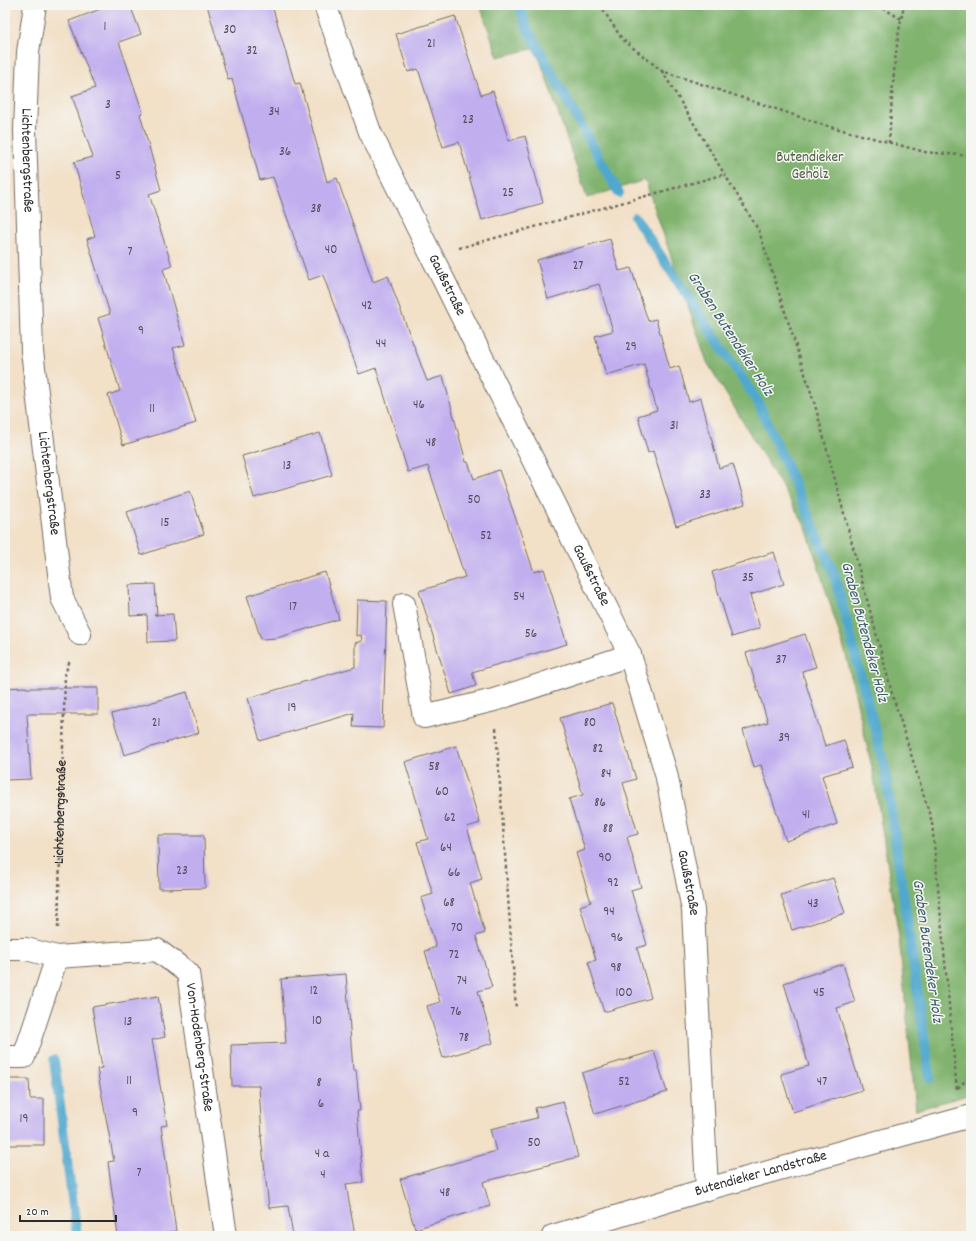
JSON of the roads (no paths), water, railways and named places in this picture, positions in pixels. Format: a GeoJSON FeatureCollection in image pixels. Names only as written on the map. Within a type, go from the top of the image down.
{"type":"FeatureCollection","features":[{"type":"Feature","properties":{"kind":"street","name":"Lichtenbergstraße"},"geometry":{"type":"LineString","coordinates":[[35,5],[28,52],[26,130],[32,351],[62,598],[80,634]]}},
{"type":"Feature","properties":{"kind":"street","name":"Gaußstraße"},"geometry":{"type":"LineString","coordinates":[[325,5],[370,132],[630,655],[666,773],[693,910],[707,1189]]}},
{"type":"Feature","properties":{"kind":"street"},"geometry":{"type":"LineString","coordinates":[[404,604],[424,717],[494,700],[630,655]]}},
{"type":"Feature","properties":{"kind":"street","name":"Von-Hodenberg-Straße"},"geometry":{"type":"LineString","coordinates":[[5,950],[26,949],[57,956],[157,950],[188,973],[226,1236]]}},
{"type":"Feature","properties":{"kind":"street"},"geometry":{"type":"LineString","coordinates":[[5,1057],[24,1057],[57,956]]}},
{"type":"Feature","properties":{"kind":"street","name":"Butendieker Landstraße"},"geometry":{"type":"LineString","coordinates":[[553,1236],[707,1189],[966,1118]]}},
{"type":"Feature","properties":{"kind":"waterway","name":"Graben Butendeker Holz"},"geometry":{"type":"LineString","coordinates":[[519,5],[527,28],[619,193]]}},
{"type":"Feature","properties":{"kind":"waterway","name":"Graben Butendeker Holz"},"geometry":{"type":"LineString","coordinates":[[635,217],[758,402],[834,573],[885,769],[930,1078]]}},
{"type":"Feature","properties":{"kind":"waterway"},"geometry":{"type":"LineString","coordinates":[[54,1060],[77,1236]]}},
{"type":"Feature","properties":{"kind":"park label","name":"Butendieker Gehölz"},"geometry":{"type":"Point","coordinates":[810,166]}}]}
